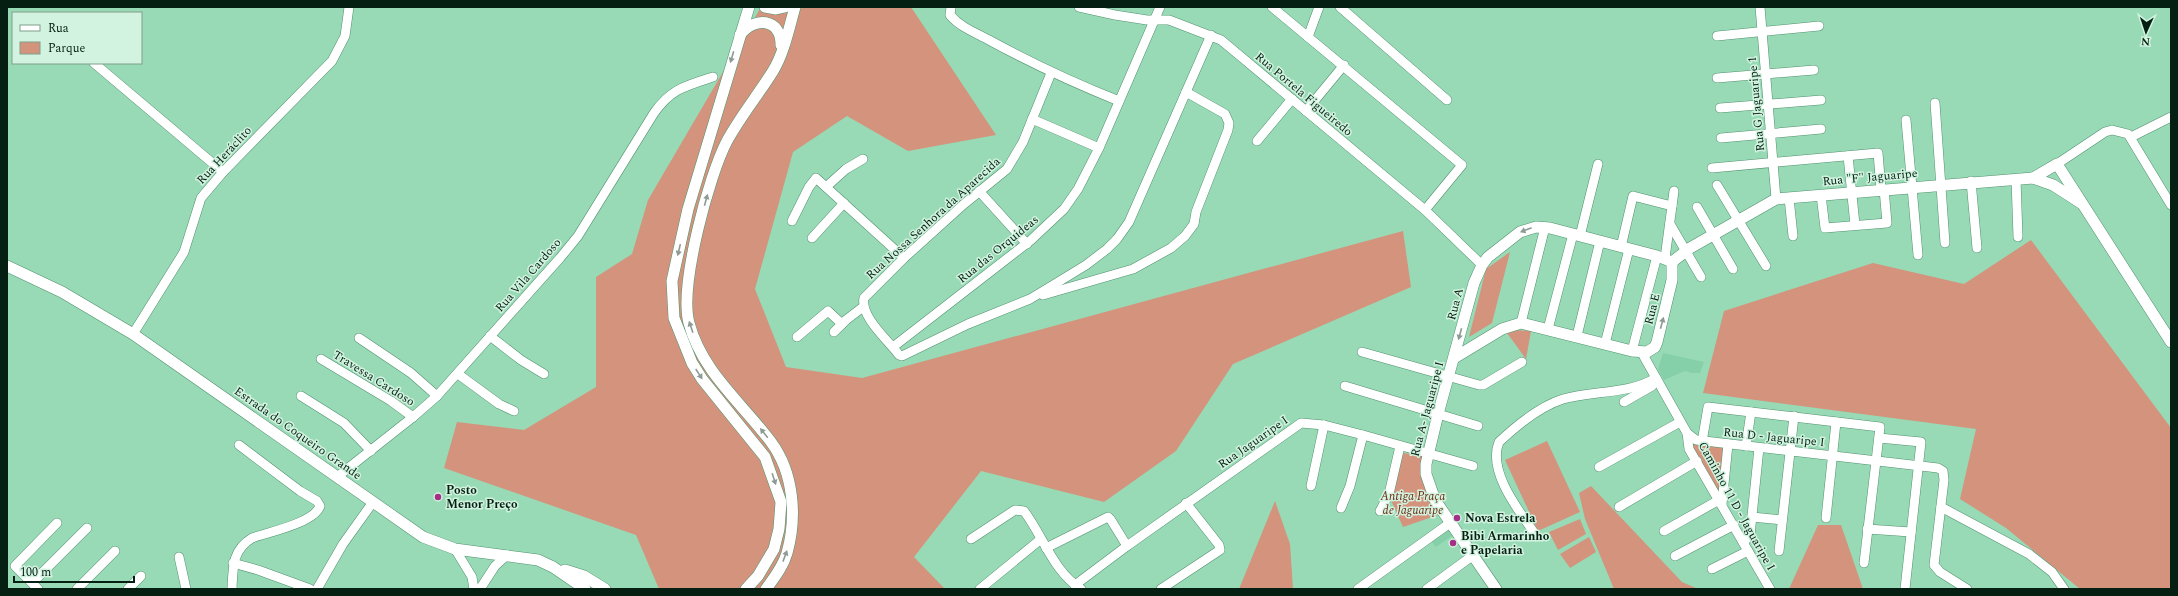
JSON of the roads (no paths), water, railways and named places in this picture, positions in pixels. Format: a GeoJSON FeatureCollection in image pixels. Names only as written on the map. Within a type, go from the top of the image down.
{"type":"FeatureCollection","features":[{"type":"Feature","properties":{"kind":"main road"},"geometry":{"type":"LineString","coordinates":[[746,589],[758,576],[774,549],[779,529],[781,502],[765,457],[702,379],[692,363],[674,318],[672,281],[688,209],[737,40],[749,7]]}},
{"type":"Feature","properties":{"kind":"main road"},"geometry":{"type":"LineString","coordinates":[[765,7],[776,9],[785,7]]}},
{"type":"Feature","properties":{"kind":"main road"},"geometry":{"type":"LineString","coordinates":[[766,589],[779,572],[787,554],[794,507],[789,486],[772,444],[727,392],[708,365],[696,343],[689,321],[689,277],[696,238],[712,180],[726,142],[778,60],[795,7]]}},
{"type":"Feature","properties":{"kind":"main road"},"geometry":{"type":"LineString","coordinates":[[737,40],[746,28],[756,23],[772,24],[777,28],[781,37],[778,60]]}},
{"type":"Feature","properties":{"kind":"main road"},"geometry":{"type":"LineString","coordinates":[[2033,178],[2057,164],[2171,342]]}},
{"type":"Feature","properties":{"kind":"main road","name":"Rua \"F\" Jaguaripe"},"geometry":{"type":"LineString","coordinates":[[1664,259],[1686,251],[1776,199],[1970,181],[2033,178],[2057,187],[2081,203]]}},
{"type":"Feature","properties":{"kind":"main road","name":"Rua A"},"geometry":{"type":"LineString","coordinates":[[1454,358],[1474,283],[1482,265],[1488,257],[1520,232],[1536,227],[1545,227],[1664,259]]}},
{"type":"Feature","properties":{"kind":"main road","name":"Rua E"},"geometry":{"type":"LineString","coordinates":[[1637,352],[1651,350],[1657,342],[1672,280],[1664,259]]}},
{"type":"Feature","properties":{"kind":"main road","name":"Estrada do Coqueiro Grande"},"geometry":{"type":"LineString","coordinates":[[7,266],[62,292],[133,334],[423,537],[456,549],[538,560],[553,567],[585,589]]}},
{"type":"Feature","properties":{"kind":"main road"},"geometry":{"type":"LineString","coordinates":[[1454,358],[1502,329],[1521,323],[1637,352]]}},
{"type":"Feature","properties":{"kind":"main road","name":"Rua A- Jaguaripe I"},"geometry":{"type":"LineString","coordinates":[[1454,358],[1428,453],[1426,464],[1427,482],[1435,500],[1496,589]]}},
{"type":"Feature","properties":{"kind":"main road"},"geometry":{"type":"LineString","coordinates":[[553,567],[584,576],[605,589]]}},
{"type":"Feature","properties":{"kind":"street","name":"Rua Heráclito"},"geometry":{"type":"LineString","coordinates":[[133,334],[184,252],[201,198],[223,172],[332,61],[345,36],[350,7]]}},
{"type":"Feature","properties":{"kind":"street"},"geometry":{"type":"LineString","coordinates":[[951,7],[950,16],[958,23],[1051,73],[1119,101]]}},
{"type":"Feature","properties":{"kind":"street","name":"Rua Portela Figueiredo"},"geometry":{"type":"LineString","coordinates":[[1079,7],[1109,14],[1155,20],[1169,20],[1211,35],[1226,44],[1425,210],[1482,265]]}},
{"type":"Feature","properties":{"kind":"street","name":"Rua das Orquideas"},"geometry":{"type":"LineString","coordinates":[[893,347],[1027,244],[1046,228],[1072,198],[1099,148],[1160,7]]}},
{"type":"Feature","properties":{"kind":"street"},"geometry":{"type":"LineString","coordinates":[[1308,37],[1319,7]]}},
{"type":"Feature","properties":{"kind":"street"},"geometry":{"type":"LineString","coordinates":[[1340,7],[1447,100]]}},
{"type":"Feature","properties":{"kind":"street","name":"Rua G Jaguaripe 1"},"geometry":{"type":"LineString","coordinates":[[1760,7],[1776,199]]}},
{"type":"Feature","properties":{"kind":"street"},"geometry":{"type":"LineString","coordinates":[[1274,8],[1462,165],[1425,210]]}},
{"type":"Feature","properties":{"kind":"street"},"geometry":{"type":"LineString","coordinates":[[1717,36],[1819,26]]}},
{"type":"Feature","properties":{"kind":"street"},"geometry":{"type":"LineString","coordinates":[[1030,299],[1086,265],[1117,239],[1124,230],[1211,35]]}},
{"type":"Feature","properties":{"kind":"street"},"geometry":{"type":"LineString","coordinates":[[95,64],[223,172]]}},
{"type":"Feature","properties":{"kind":"street"},"geometry":{"type":"LineString","coordinates":[[1306,111],[1344,65]]}},
{"type":"Feature","properties":{"kind":"street"},"geometry":{"type":"LineString","coordinates":[[1717,78],[1814,70]]}},
{"type":"Feature","properties":{"kind":"street","name":"Rua Nossa Senhora da Aparecida"},"geometry":{"type":"LineString","coordinates":[[863,307],[864,298],[904,258],[979,191],[1007,169],[1023,142],[1051,73]]}},
{"type":"Feature","properties":{"kind":"street","name":"Rua Vila Cardoso"},"geometry":{"type":"LineString","coordinates":[[337,477],[413,417],[437,396],[458,374],[578,236],[661,104],[676,89],[713,77]]}},
{"type":"Feature","properties":{"kind":"street"},"geometry":{"type":"LineString","coordinates":[[834,332],[863,307],[877,330],[899,355],[902,356],[968,324],[1030,299],[1133,270],[1171,248],[1191,229],[1229,123],[1225,114],[1186,92]]}},
{"type":"Feature","properties":{"kind":"street"},"geometry":{"type":"LineString","coordinates":[[1257,141],[1292,99]]}},
{"type":"Feature","properties":{"kind":"street"},"geometry":{"type":"LineString","coordinates":[[1720,108],[1821,100]]}},
{"type":"Feature","properties":{"kind":"street"},"geometry":{"type":"LineString","coordinates":[[1935,103],[1944,243]]}},
{"type":"Feature","properties":{"kind":"street"},"geometry":{"type":"LineString","coordinates":[[2131,137],[2171,117]]}},
{"type":"Feature","properties":{"kind":"street"},"geometry":{"type":"LineString","coordinates":[[1032,119],[1099,148]]}},
{"type":"Feature","properties":{"kind":"street"},"geometry":{"type":"LineString","coordinates":[[1906,120],[1918,254]]}},
{"type":"Feature","properties":{"kind":"street"},"geometry":{"type":"LineString","coordinates":[[1721,138],[1821,128]]}},
{"type":"Feature","properties":{"kind":"street"},"geometry":{"type":"LineString","coordinates":[[2057,164],[2105,132],[2112,130],[2121,131],[2131,137],[2171,205]]}},
{"type":"Feature","properties":{"kind":"street"},"geometry":{"type":"LineString","coordinates":[[1712,168],[1878,153],[1887,223],[1824,228],[1821,195]]}},
{"type":"Feature","properties":{"kind":"street"},"geometry":{"type":"LineString","coordinates":[[1848,156],[1855,226]]}},
{"type":"Feature","properties":{"kind":"street"},"geometry":{"type":"LineString","coordinates":[[826,187],[846,169],[863,159]]}},
{"type":"Feature","properties":{"kind":"street"},"geometry":{"type":"LineString","coordinates":[[1548,329],[1598,164]]}},
{"type":"Feature","properties":{"kind":"street"},"geometry":{"type":"LineString","coordinates":[[792,221],[809,187],[816,178],[904,258]]}},
{"type":"Feature","properties":{"kind":"street"},"geometry":{"type":"LineString","coordinates":[[2057,187],[2067,178]]}},
{"type":"Feature","properties":{"kind":"street"},"geometry":{"type":"LineString","coordinates":[[2016,179],[2018,237]]}},
{"type":"Feature","properties":{"kind":"street"},"geometry":{"type":"LineString","coordinates":[[1970,181],[1977,248]]}},
{"type":"Feature","properties":{"kind":"street"},"geometry":{"type":"LineString","coordinates":[[1717,185],[1766,266]]}},
{"type":"Feature","properties":{"kind":"street"},"geometry":{"type":"LineString","coordinates":[[979,191],[1027,244]]}},
{"type":"Feature","properties":{"kind":"street"},"geometry":{"type":"LineString","coordinates":[[1637,352],[1664,259],[1674,192]]}},
{"type":"Feature","properties":{"kind":"street"},"geometry":{"type":"LineString","coordinates":[[1605,344],[1634,196],[1672,206]]}},
{"type":"Feature","properties":{"kind":"street"},"geometry":{"type":"LineString","coordinates":[[1789,198],[1793,236]]}},
{"type":"Feature","properties":{"kind":"street"},"geometry":{"type":"LineString","coordinates":[[812,238],[844,203]]}},
{"type":"Feature","properties":{"kind":"street"},"geometry":{"type":"LineString","coordinates":[[1697,207],[1733,270]]}},
{"type":"Feature","properties":{"kind":"street"},"geometry":{"type":"LineString","coordinates":[[1670,224],[1701,277]]}},
{"type":"Feature","properties":{"kind":"street"},"geometry":{"type":"LineString","coordinates":[[1521,323],[1545,227]]}},
{"type":"Feature","properties":{"kind":"street"},"geometry":{"type":"LineString","coordinates":[[1577,336],[1600,242]]}},
{"type":"Feature","properties":{"kind":"street"},"geometry":{"type":"LineString","coordinates":[[797,337],[828,311],[842,324]]}},
{"type":"Feature","properties":{"kind":"street"},"geometry":{"type":"LineString","coordinates":[[490,336],[521,360],[544,374]]}},
{"type":"Feature","properties":{"kind":"street","name":"Travessa Cardoso"},"geometry":{"type":"LineString","coordinates":[[360,338],[412,373],[437,396]]}},
{"type":"Feature","properties":{"kind":"street"},"geometry":{"type":"LineString","coordinates":[[1362,352],[1483,385],[1522,362]]}},
{"type":"Feature","properties":{"kind":"street","name":"Rua D - Jaguaripe I"},"geometry":{"type":"LineString","coordinates":[[1637,352],[1657,380],[1687,433],[1696,440],[1702,442],[1938,468],[1944,474],[1941,507]]}},
{"type":"Feature","properties":{"kind":"street","name":"Travessa Cardoso"},"geometry":{"type":"LineString","coordinates":[[321,359],[391,401],[413,417]]}},
{"type":"Feature","properties":{"kind":"street"},"geometry":{"type":"LineString","coordinates":[[458,374],[499,404],[514,411]]}},
{"type":"Feature","properties":{"kind":"street"},"geometry":{"type":"LineString","coordinates":[[1624,402],[1657,380]]}},
{"type":"Feature","properties":{"kind":"street"},"geometry":{"type":"LineString","coordinates":[[1535,534],[1515,507],[1496,461],[1499,442],[1514,429],[1550,405],[1563,399],[1632,389],[1657,380]]}},
{"type":"Feature","properties":{"kind":"street"},"geometry":{"type":"LineString","coordinates":[[1345,386],[1478,426]]}},
{"type":"Feature","properties":{"kind":"street"},"geometry":{"type":"LineString","coordinates":[[301,396],[344,423],[371,451]]}},
{"type":"Feature","properties":{"kind":"street"},"geometry":{"type":"LineString","coordinates":[[1702,442],[1708,407],[1880,427],[1864,563]]}},
{"type":"Feature","properties":{"kind":"street"},"geometry":{"type":"LineString","coordinates":[[1746,446],[1751,412]]}},
{"type":"Feature","properties":{"kind":"street"},"geometry":{"type":"LineString","coordinates":[[1779,551],[1794,416]]}},
{"type":"Feature","properties":{"kind":"street"},"geometry":{"type":"LineString","coordinates":[[1599,467],[1680,422]]}},
{"type":"Feature","properties":{"kind":"street"},"geometry":{"type":"LineString","coordinates":[[1826,518],[1836,422]]}},
{"type":"Feature","properties":{"kind":"street","name":"Rua Jaguaripe I"},"geometry":{"type":"LineString","coordinates":[[1078,587],[1127,546],[1301,423],[1324,425],[1473,466]]}},
{"type":"Feature","properties":{"kind":"street"},"geometry":{"type":"LineString","coordinates":[[1311,486],[1324,425]]}},
{"type":"Feature","properties":{"kind":"street","name":"Caminho 11 D - Jaguaripe I"},"geometry":{"type":"LineString","coordinates":[[1687,433],[1689,449],[1770,589]]}},
{"type":"Feature","properties":{"kind":"street"},"geometry":{"type":"LineString","coordinates":[[1341,508],[1350,486],[1363,435]]}},
{"type":"Feature","properties":{"kind":"street"},"geometry":{"type":"LineString","coordinates":[[1879,438],[1921,442],[1905,589]]}},
{"type":"Feature","properties":{"kind":"street"},"geometry":{"type":"LineString","coordinates":[[1664,531],[1720,502],[1728,444]]}},
{"type":"Feature","properties":{"kind":"street"},"geometry":{"type":"LineString","coordinates":[[232,589],[234,557],[244,542],[305,520],[314,515],[320,506],[317,501],[300,491],[239,445]]}},
{"type":"Feature","properties":{"kind":"street"},"geometry":{"type":"LineString","coordinates":[[1380,511],[1389,494],[1400,446]]}},
{"type":"Feature","properties":{"kind":"street"},"geometry":{"type":"LineString","coordinates":[[1744,542],[1749,538],[1759,448]]}},
{"type":"Feature","properties":{"kind":"street"},"geometry":{"type":"LineString","coordinates":[[1619,507],[1697,461]]}},
{"type":"Feature","properties":{"kind":"street"},"geometry":{"type":"LineString","coordinates":[[317,589],[343,544],[373,502]]}},
{"type":"Feature","properties":{"kind":"street"},"geometry":{"type":"LineString","coordinates":[[1161,589],[1220,550],[1219,545],[1186,504]]}},
{"type":"Feature","properties":{"kind":"street"},"geometry":{"type":"LineString","coordinates":[[1968,589],[1936,568],[1934,560],[1941,507],[2029,554],[2052,572],[2064,589]]}},
{"type":"Feature","properties":{"kind":"street"},"geometry":{"type":"LineString","coordinates":[[971,539],[1015,510],[1020,509],[1027,514],[1046,548],[1060,568],[1078,587]]}},
{"type":"Feature","properties":{"kind":"street"},"geometry":{"type":"LineString","coordinates":[[1046,548],[1108,517],[1127,546]]}},
{"type":"Feature","properties":{"kind":"street"},"geometry":{"type":"LineString","coordinates":[[1752,517],[1782,520]]}},
{"type":"Feature","properties":{"kind":"street"},"geometry":{"type":"LineString","coordinates":[[58,523],[15,566],[35,586],[87,528]]}},
{"type":"Feature","properties":{"kind":"street"},"geometry":{"type":"LineString","coordinates":[[1358,589],[1450,523]]}},
{"type":"Feature","properties":{"kind":"street"},"geometry":{"type":"LineString","coordinates":[[1675,556],[1734,525]]}},
{"type":"Feature","properties":{"kind":"street"},"geometry":{"type":"LineString","coordinates":[[1868,529],[1911,532]]}},
{"type":"Feature","properties":{"kind":"street"},"geometry":{"type":"LineString","coordinates":[[980,589],[1041,539]]}},
{"type":"Feature","properties":{"kind":"street"},"geometry":{"type":"LineString","coordinates":[[456,549],[472,576],[474,589]]}},
{"type":"Feature","properties":{"kind":"street"},"geometry":{"type":"LineString","coordinates":[[76,589],[115,551]]}},
{"type":"Feature","properties":{"kind":"street"},"geometry":{"type":"LineString","coordinates":[[1712,569],[1748,551]]}},
{"type":"Feature","properties":{"kind":"street"},"geometry":{"type":"LineString","coordinates":[[480,589],[495,566],[507,555]]}},
{"type":"Feature","properties":{"kind":"street"},"geometry":{"type":"LineString","coordinates":[[1427,589],[1472,556]]}},
{"type":"Feature","properties":{"kind":"street"},"geometry":{"type":"LineString","coordinates":[[179,557],[186,589]]}},
{"type":"Feature","properties":{"kind":"street"},"geometry":{"type":"LineString","coordinates":[[233,563],[258,570],[310,589]]}},
{"type":"Feature","properties":{"kind":"street"},"geometry":{"type":"LineString","coordinates":[[128,589],[141,576]]}},
{"type":"Feature","properties":{"kind":"street"},"geometry":{"type":"LineString","coordinates":[[472,576],[487,577]]}},
{"type":"Feature","properties":{"kind":"place","name":"Posto Menor Preço"},"geometry":{"type":"Point","coordinates":[438,497]}},
{"type":"Feature","properties":{"kind":"place","name":"Nova Estrela"},"geometry":{"type":"Point","coordinates":[1457,518]}},
{"type":"Feature","properties":{"kind":"place","name":"Bibi Armarinho e Papelaria"},"geometry":{"type":"Point","coordinates":[1453,543]}},
{"type":"Feature","properties":{"kind":"park label","name":"Antiga Praça de Jaguaripe"},"geometry":{"type":"Point","coordinates":[1413,503]}}]}
